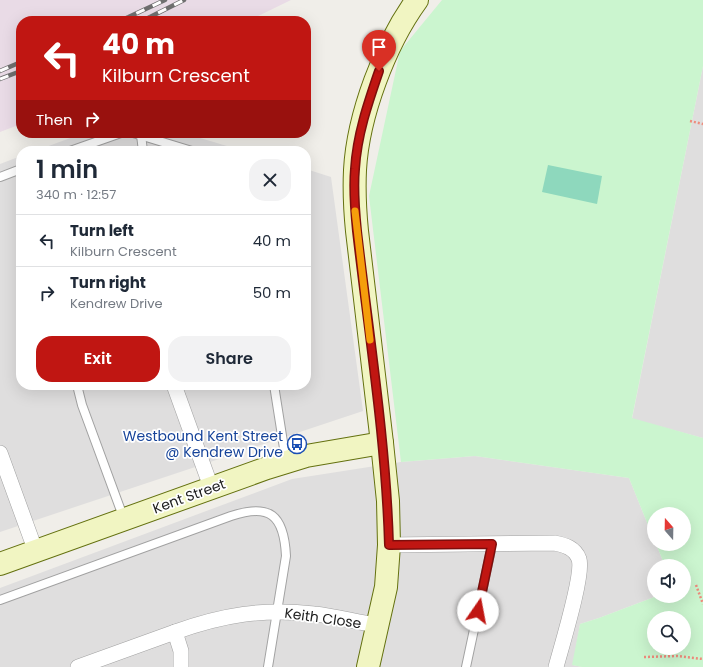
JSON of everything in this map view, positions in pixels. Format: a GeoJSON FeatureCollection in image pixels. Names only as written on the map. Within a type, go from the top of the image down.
{"type":"FeatureCollection","features":[{"type":"Feature","properties":{"kind":"street"},"geometry":{"type":"LineString","coordinates":[[368,667],[386,587],[389,545],[388,502],[357,231],[355,169],[360,134],[368,101],[379,71],[393,39],[418,0]]}},
{"type":"Feature","properties":{"kind":"street"},"geometry":{"type":"LineString","coordinates":[[176,390],[211,487]]}},
{"type":"Feature","properties":{"kind":"street","name":"Kent Street"},"geometry":{"type":"LineString","coordinates":[[0,564],[211,487],[286,462],[306,456],[382,443]]}},
{"type":"Feature","properties":{"kind":"street"},"geometry":{"type":"LineString","coordinates":[[0,452],[36,552]]}},
{"type":"Feature","properties":{"kind":"street"},"geometry":{"type":"LineString","coordinates":[[389,545],[554,543],[563,545],[576,553],[579,560],[579,577],[556,667]]}},
{"type":"Feature","properties":{"kind":"street","name":"Keith Close"},"geometry":{"type":"LineString","coordinates":[[78,667],[206,621],[242,614],[276,612],[315,614],[378,625]]}},
{"type":"Feature","properties":{"kind":"street"},"geometry":{"type":"LineString","coordinates":[[175,632],[182,651],[181,667]]}},
{"type":"Feature","properties":{"kind":"lane"},"geometry":{"type":"LineString","coordinates":[[84,146],[107,138]]}},
{"type":"Feature","properties":{"kind":"lane"},"geometry":{"type":"LineString","coordinates":[[150,138],[176,146]]}},
{"type":"Feature","properties":{"kind":"lane"},"geometry":{"type":"LineString","coordinates":[[0,177],[16,171]]}},
{"type":"Feature","properties":{"kind":"lane"},"geometry":{"type":"LineString","coordinates":[[78,390],[82,405],[124,519]]}},
{"type":"Feature","properties":{"kind":"lane"},"geometry":{"type":"LineString","coordinates":[[275,390],[286,462]]}},
{"type":"Feature","properties":{"kind":"lane"},"geometry":{"type":"LineString","coordinates":[[0,600],[231,516],[255,510],[266,512],[274,517],[279,525],[285,545],[285,567],[276,612],[268,667]]}},
{"type":"Feature","properties":{"kind":"lane"},"geometry":{"type":"LineString","coordinates":[[466,667],[492,544]]}},
{"type":"Feature","properties":{"kind":"path"},"geometry":{"type":"LineString","coordinates":[[690,122],[703,124]]}},
{"type":"Feature","properties":{"kind":"path"},"geometry":{"type":"LineString","coordinates":[[696,585],[703,604]]}},
{"type":"Feature","properties":{"kind":"path"},"geometry":{"type":"LineString","coordinates":[[644,657],[677,656],[703,659]]}},
{"type":"Feature","properties":{"kind":"shaded area"},"geometry":{"type":"Polygon","coordinates":[[[0,0],[291,0],[258,16],[16,16],[16,126],[0,132],[0,0]]]}},
{"type":"Feature","properties":{"kind":"shaded area"},"geometry":{"type":"Polygon","coordinates":[[[703,66],[703,438],[632,419],[703,66]]]}},
{"type":"Feature","properties":{"kind":"shaded area"},"geometry":{"type":"Polygon","coordinates":[[[70,138],[200,138],[227,146],[49,146],[70,138]]]}},
{"type":"Feature","properties":{"kind":"shaded area"},"geometry":{"type":"Polygon","coordinates":[[[16,158],[16,390],[311,390],[311,171],[331,177],[363,411],[0,532],[0,164],[16,158]]]}},
{"type":"Feature","properties":{"kind":"shaded area"},"geometry":{"type":"Polygon","coordinates":[[[475,456],[629,478],[647,523],[647,551],[659,551],[662,559],[647,559],[647,600],[580,624],[573,665],[582,667],[0,667],[0,588],[292,479],[401,462],[475,456]]]}},
{"type":"Feature","properties":{"kind":"green space"},"geometry":{"type":"Polygon","coordinates":[[[442,0],[703,0],[703,66],[632,418],[703,438],[703,667],[582,667],[572,665],[580,624],[647,600],[647,603],[691,603],[691,559],[662,559],[659,551],[691,551],[691,507],[647,507],[647,523],[629,478],[475,456],[401,462],[369,196],[400,51],[442,0]]]}},
{"type":"Feature","properties":{"kind":"green space"},"geometry":{"type":"Polygon","coordinates":[[[548,165],[602,176],[597,204],[542,192],[548,165]]]}},
{"type":"Feature","properties":{"kind":"railway"},"geometry":{"type":"LineString","coordinates":[[131,16],[165,0]]}},
{"type":"Feature","properties":{"kind":"railway"},"geometry":{"type":"LineString","coordinates":[[152,16],[184,0]]}},
{"type":"Feature","properties":{"kind":"railway"},"geometry":{"type":"LineString","coordinates":[[0,71],[16,64]]}},
{"type":"Feature","properties":{"kind":"railway"},"geometry":{"type":"LineString","coordinates":[[0,79],[16,73]]}},
{"type":"Feature","properties":{"kind":"slow traffic"},"geometry":{"type":"LineString","coordinates":[[355,211],[370,340]]}},
{"type":"Feature","properties":{"kind":"place","name":"Westbound Kent Street @ Kendrew Drive"},"geometry":{"type":"Point","coordinates":[297,444]}},
{"type":"Feature","properties":{"kind":"route"},"geometry":{"type":"LineString","coordinates":[[379,71],[368,101],[360,134],[355,169],[355,200],[357,231],[388,502],[389,545],[492,544],[478,611]]}}]}
